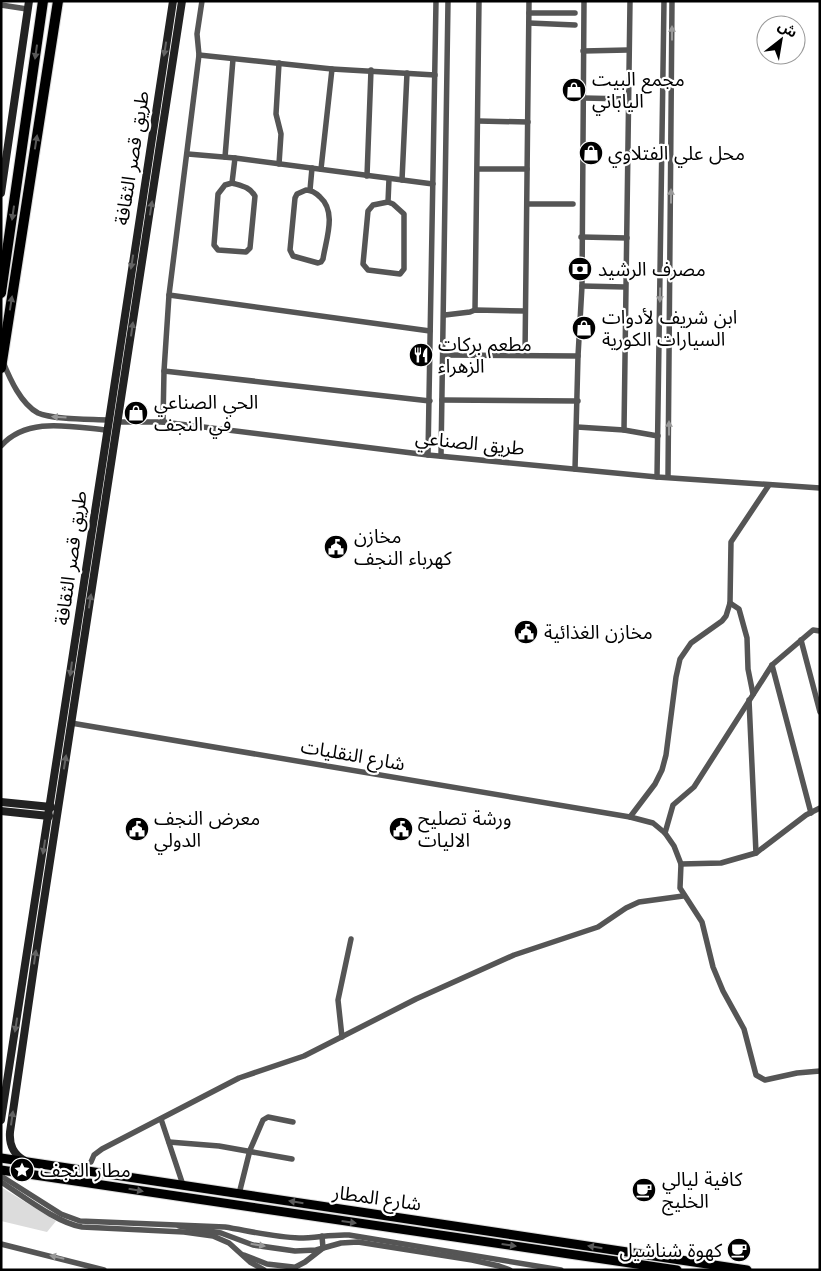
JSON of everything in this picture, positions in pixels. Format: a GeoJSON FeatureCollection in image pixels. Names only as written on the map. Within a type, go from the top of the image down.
{"type":"FeatureCollection","features":[{"type":"Feature","properties":{"kind":"highway"},"geometry":{"type":"LineString","coordinates":[[1,292],[43,1]]}},
{"type":"Feature","properties":{"kind":"highway"},"geometry":{"type":"LineString","coordinates":[[2,364],[58,1]]}},
{"type":"Feature","properties":{"kind":"main road","name":"شارع المطار"},"geometry":{"type":"LineString","coordinates":[[1,1158],[747,1270]]}},
{"type":"Feature","properties":{"kind":"main road","name":"شارع المطار"},"geometry":{"type":"LineString","coordinates":[[1,1170],[677,1270]]}},
{"type":"Feature","properties":{"kind":"main road"},"geometry":{"type":"LineString","coordinates":[[168,1196],[173,1191],[169,1183]]}},
{"type":"Feature","properties":{"kind":"main road"},"geometry":{"type":"LineString","coordinates":[[188,1186],[191,1199]]}},
{"type":"Feature","properties":{"kind":"street","name":"طريق قصر الثقافة"},"geometry":{"type":"LineString","coordinates":[[1,1120],[51,807],[94,509],[173,1]]}},
{"type":"Feature","properties":{"kind":"street","name":"طريق قصر الثقافة"},"geometry":{"type":"LineString","coordinates":[[25,1161],[12,1148],[10,1137],[71,723],[182,1]]}},
{"type":"Feature","properties":{"kind":"street"},"geometry":{"type":"LineString","coordinates":[[163,422],[169,295],[188,154],[199,55],[198,34],[202,1]]}},
{"type":"Feature","properties":{"kind":"street"},"geometry":{"type":"LineString","coordinates":[[428,455],[436,1]]}},
{"type":"Feature","properties":{"kind":"street"},"geometry":{"type":"LineString","coordinates":[[441,456],[448,1]]}},
{"type":"Feature","properties":{"kind":"street"},"geometry":{"type":"LineString","coordinates":[[475,310],[479,1]]}},
{"type":"Feature","properties":{"kind":"street"},"geometry":{"type":"LineString","coordinates":[[525,354],[529,1]]}},
{"type":"Feature","properties":{"kind":"street"},"geometry":{"type":"LineString","coordinates":[[576,469],[578,356],[582,286],[584,1]]}},
{"type":"Feature","properties":{"kind":"street"},"geometry":{"type":"LineString","coordinates":[[624,430],[630,1]]}},
{"type":"Feature","properties":{"kind":"street"},"geometry":{"type":"LineString","coordinates":[[657,477],[664,1]]}},
{"type":"Feature","properties":{"kind":"street"},"geometry":{"type":"LineString","coordinates":[[668,477],[672,1]]}},
{"type":"Feature","properties":{"kind":"street"},"geometry":{"type":"LineString","coordinates":[[1,5],[28,5],[1,192]]}},
{"type":"Feature","properties":{"kind":"street"},"geometry":{"type":"LineString","coordinates":[[529,13],[575,13]]}},
{"type":"Feature","properties":{"kind":"street"},"geometry":{"type":"LineString","coordinates":[[529,23],[576,25]]}},
{"type":"Feature","properties":{"kind":"street"},"geometry":{"type":"LineString","coordinates":[[583,51],[628,50]]}},
{"type":"Feature","properties":{"kind":"street"},"geometry":{"type":"LineString","coordinates":[[199,55],[332,68],[435,75]]}},
{"type":"Feature","properties":{"kind":"street"},"geometry":{"type":"LineString","coordinates":[[225,157],[233,59]]}},
{"type":"Feature","properties":{"kind":"street"},"geometry":{"type":"LineString","coordinates":[[279,63],[276,114],[281,132],[279,164]]}},
{"type":"Feature","properties":{"kind":"street"},"geometry":{"type":"LineString","coordinates":[[322,169],[332,68]]}},
{"type":"Feature","properties":{"kind":"street"},"geometry":{"type":"LineString","coordinates":[[367,176],[372,70]]}},
{"type":"Feature","properties":{"kind":"street"},"geometry":{"type":"LineString","coordinates":[[402,180],[407,73]]}},
{"type":"Feature","properties":{"kind":"street"},"geometry":{"type":"LineString","coordinates":[[582,98],[628,99]]}},
{"type":"Feature","properties":{"kind":"street"},"geometry":{"type":"LineString","coordinates":[[478,121],[528,122]]}},
{"type":"Feature","properties":{"kind":"street"},"geometry":{"type":"LineString","coordinates":[[188,154],[235,158],[432,184]]}},
{"type":"Feature","properties":{"kind":"street"},"geometry":{"type":"LineString","coordinates":[[232,183],[235,158]]}},
{"type":"Feature","properties":{"kind":"street"},"geometry":{"type":"LineString","coordinates":[[310,190],[312,168]]}},
{"type":"Feature","properties":{"kind":"street"},"geometry":{"type":"LineString","coordinates":[[478,169],[527,169]]}},
{"type":"Feature","properties":{"kind":"street"},"geometry":{"type":"LineString","coordinates":[[388,202],[389,178]]}},
{"type":"Feature","properties":{"kind":"street"},"geometry":{"type":"LineString","coordinates":[[232,183],[247,187],[255,196],[250,248],[246,252],[218,250],[214,245],[218,194],[225,185],[232,183]]}},
{"type":"Feature","properties":{"kind":"street"},"geometry":{"type":"LineString","coordinates":[[310,190],[326,202],[330,214],[323,259],[318,263],[294,256],[290,250],[295,198],[300,193],[310,190]]}},
{"type":"Feature","properties":{"kind":"street"},"geometry":{"type":"LineString","coordinates":[[388,202],[404,214],[404,268],[400,274],[368,270],[363,264],[368,212],[373,205],[388,202]]}},
{"type":"Feature","properties":{"kind":"street"},"geometry":{"type":"LineString","coordinates":[[527,204],[573,204]]}},
{"type":"Feature","properties":{"kind":"street"},"geometry":{"type":"LineString","coordinates":[[661,217],[671,218]]}},
{"type":"Feature","properties":{"kind":"street"},"geometry":{"type":"LineString","coordinates":[[581,237],[627,238]]}},
{"type":"Feature","properties":{"kind":"street"},"geometry":{"type":"LineString","coordinates":[[582,286],[625,286]]}},
{"type":"Feature","properties":{"kind":"street"},"geometry":{"type":"LineString","coordinates":[[169,295],[430,331]]}},
{"type":"Feature","properties":{"kind":"street"},"geometry":{"type":"LineString","coordinates":[[444,315],[475,310],[525,311]]}},
{"type":"Feature","properties":{"kind":"street"},"geometry":{"type":"LineString","coordinates":[[444,355],[525,354],[578,356]]}},
{"type":"Feature","properties":{"kind":"street"},"geometry":{"type":"LineString","coordinates":[[659,354],[670,354]]}},
{"type":"Feature","properties":{"kind":"street"},"geometry":{"type":"LineString","coordinates":[[2,364],[19,393],[35,411],[52,416],[108,420]]}},
{"type":"Feature","properties":{"kind":"street"},"geometry":{"type":"LineString","coordinates":[[164,371],[430,401]]}},
{"type":"Feature","properties":{"kind":"street"},"geometry":{"type":"LineString","coordinates":[[111,400],[121,402]]}},
{"type":"Feature","properties":{"kind":"street"},"geometry":{"type":"LineString","coordinates":[[442,400],[578,401]]}},
{"type":"Feature","properties":{"kind":"street","name":"طريق الصناعي"},"geometry":{"type":"LineString","coordinates":[[118,422],[163,422],[428,455],[657,477],[820,488]]}},
{"type":"Feature","properties":{"kind":"street"},"geometry":{"type":"LineString","coordinates":[[1,446],[16,434],[33,427],[60,426],[106,430]]}},
{"type":"Feature","properties":{"kind":"street"},"geometry":{"type":"LineString","coordinates":[[577,428],[624,430],[658,436]]}},
{"type":"Feature","properties":{"kind":"street"},"geometry":{"type":"LineString","coordinates":[[630,817],[655,784],[664,763],[680,659],[691,643],[722,621],[729,610],[731,542],[769,485]]}},
{"type":"Feature","properties":{"kind":"street"},"geometry":{"type":"LineString","coordinates":[[94,509],[104,509]]}},
{"type":"Feature","properties":{"kind":"street"},"geometry":{"type":"LineString","coordinates":[[730,603],[739,609],[747,638],[751,697],[756,853]]}},
{"type":"Feature","properties":{"kind":"street"},"geometry":{"type":"LineString","coordinates":[[820,630],[813,630],[772,665],[694,787],[673,805],[665,833],[674,846],[681,864],[679,884],[684,896],[702,922],[713,967],[723,991],[744,1029],[756,1075],[765,1080],[797,1073],[820,1071]]}},
{"type":"Feature","properties":{"kind":"street"},"geometry":{"type":"LineString","coordinates":[[801,640],[820,712]]}},
{"type":"Feature","properties":{"kind":"street"},"geometry":{"type":"LineString","coordinates":[[772,665],[811,812]]}},
{"type":"Feature","properties":{"kind":"street","name":"شارع النقليات"},"geometry":{"type":"LineString","coordinates":[[71,723],[630,817],[653,823],[665,833]]}},
{"type":"Feature","properties":{"kind":"street"},"geometry":{"type":"LineString","coordinates":[[1,802],[51,807]]}},
{"type":"Feature","properties":{"kind":"street"},"geometry":{"type":"LineString","coordinates":[[681,864],[721,863],[756,853],[811,812],[820,808]]}},
{"type":"Feature","properties":{"kind":"street"},"geometry":{"type":"LineString","coordinates":[[1,811],[49,816]]}},
{"type":"Feature","properties":{"kind":"street"},"geometry":{"type":"LineString","coordinates":[[91,1162],[99,1150],[239,1078],[304,1056],[416,999],[514,955],[598,927],[633,905],[646,900],[684,896]]}},
{"type":"Feature","properties":{"kind":"street"},"geometry":{"type":"LineString","coordinates":[[342,1037],[338,1000],[351,940]]}},
{"type":"Feature","properties":{"kind":"street"},"geometry":{"type":"LineString","coordinates":[[239,1194],[250,1150],[264,1119],[268,1117],[293,1122]]}},
{"type":"Feature","properties":{"kind":"street"},"geometry":{"type":"LineString","coordinates":[[161,1119],[188,1186]]}},
{"type":"Feature","properties":{"kind":"street"},"geometry":{"type":"LineString","coordinates":[[169,1142],[250,1150],[292,1159]]}},
{"type":"Feature","properties":{"kind":"street"},"geometry":{"type":"LineString","coordinates":[[1,1176],[61,1214],[76,1220],[177,1226],[221,1233],[253,1245],[295,1251],[323,1248],[340,1243],[358,1242],[472,1260],[510,1270]]}},
{"type":"Feature","properties":{"kind":"street"},"geometry":{"type":"LineString","coordinates":[[1,1182],[72,1225],[184,1232],[213,1236],[226,1241],[250,1262],[264,1270]]}},
{"type":"Feature","properties":{"kind":"street"},"geometry":{"type":"LineString","coordinates":[[177,1226],[187,1224],[225,1227],[299,1238],[350,1235],[562,1270]]}},
{"type":"Feature","properties":{"kind":"street"},"geometry":{"type":"LineString","coordinates":[[237,1239],[239,1230]]}},
{"type":"Feature","properties":{"kind":"street"},"geometry":{"type":"LineString","coordinates":[[322,1236],[323,1248]]}},
{"type":"Feature","properties":{"kind":"street"},"geometry":{"type":"LineString","coordinates":[[1,1244],[104,1270]]}},
{"type":"Feature","properties":{"kind":"street"},"geometry":{"type":"LineString","coordinates":[[244,1256],[267,1264],[291,1268],[305,1262],[323,1248]]}},
{"type":"Feature","properties":{"kind":"shaded area"},"geometry":{"type":"Polygon","coordinates":[[[1,1187],[56,1221],[47,1232],[1,1221],[1,1187]]]}},
{"type":"Feature","properties":{"kind":"place","name":"مجمع البيت الياباني"},"geometry":{"type":"Point","coordinates":[574,90]}},
{"type":"Feature","properties":{"kind":"place","name":"محل علي الفتلاوي"},"geometry":{"type":"Point","coordinates":[591,153]}},
{"type":"Feature","properties":{"kind":"place","name":"مصرف الرشيد"},"geometry":{"type":"Point","coordinates":[580,269]}},
{"type":"Feature","properties":{"kind":"place","name":"ابن شريف لأدوات السيارات الكورية"},"geometry":{"type":"Point","coordinates":[584,328]}},
{"type":"Feature","properties":{"kind":"place","name":"مطعم بركات الزهراء"},"geometry":{"type":"Point","coordinates":[421,355]}},
{"type":"Feature","properties":{"kind":"place","name":"الحي الصناعي في النجف"},"geometry":{"type":"Point","coordinates":[136,413]}},
{"type":"Feature","properties":{"kind":"place","name":"مخازن كهرباء النجف"},"geometry":{"type":"Point","coordinates":[336,547]}},
{"type":"Feature","properties":{"kind":"place","name":"مخازن الغذائية"},"geometry":{"type":"Point","coordinates":[526,632]}},
{"type":"Feature","properties":{"kind":"place","name":"معرض النجف الدولي"},"geometry":{"type":"Point","coordinates":[137,829]}},
{"type":"Feature","properties":{"kind":"place","name":"ورشة تصليح الاليات"},"geometry":{"type":"Point","coordinates":[401,829]}},
{"type":"Feature","properties":{"kind":"place","name":"مطار النجف"},"geometry":{"type":"Point","coordinates":[22,1170]}},
{"type":"Feature","properties":{"kind":"place","name":"كافية ليالي الخليج"},"geometry":{"type":"Point","coordinates":[644,1190]}},
{"type":"Feature","properties":{"kind":"place","name":"كهوة شناشيل"},"geometry":{"type":"Point","coordinates":[739,1250]}}]}
